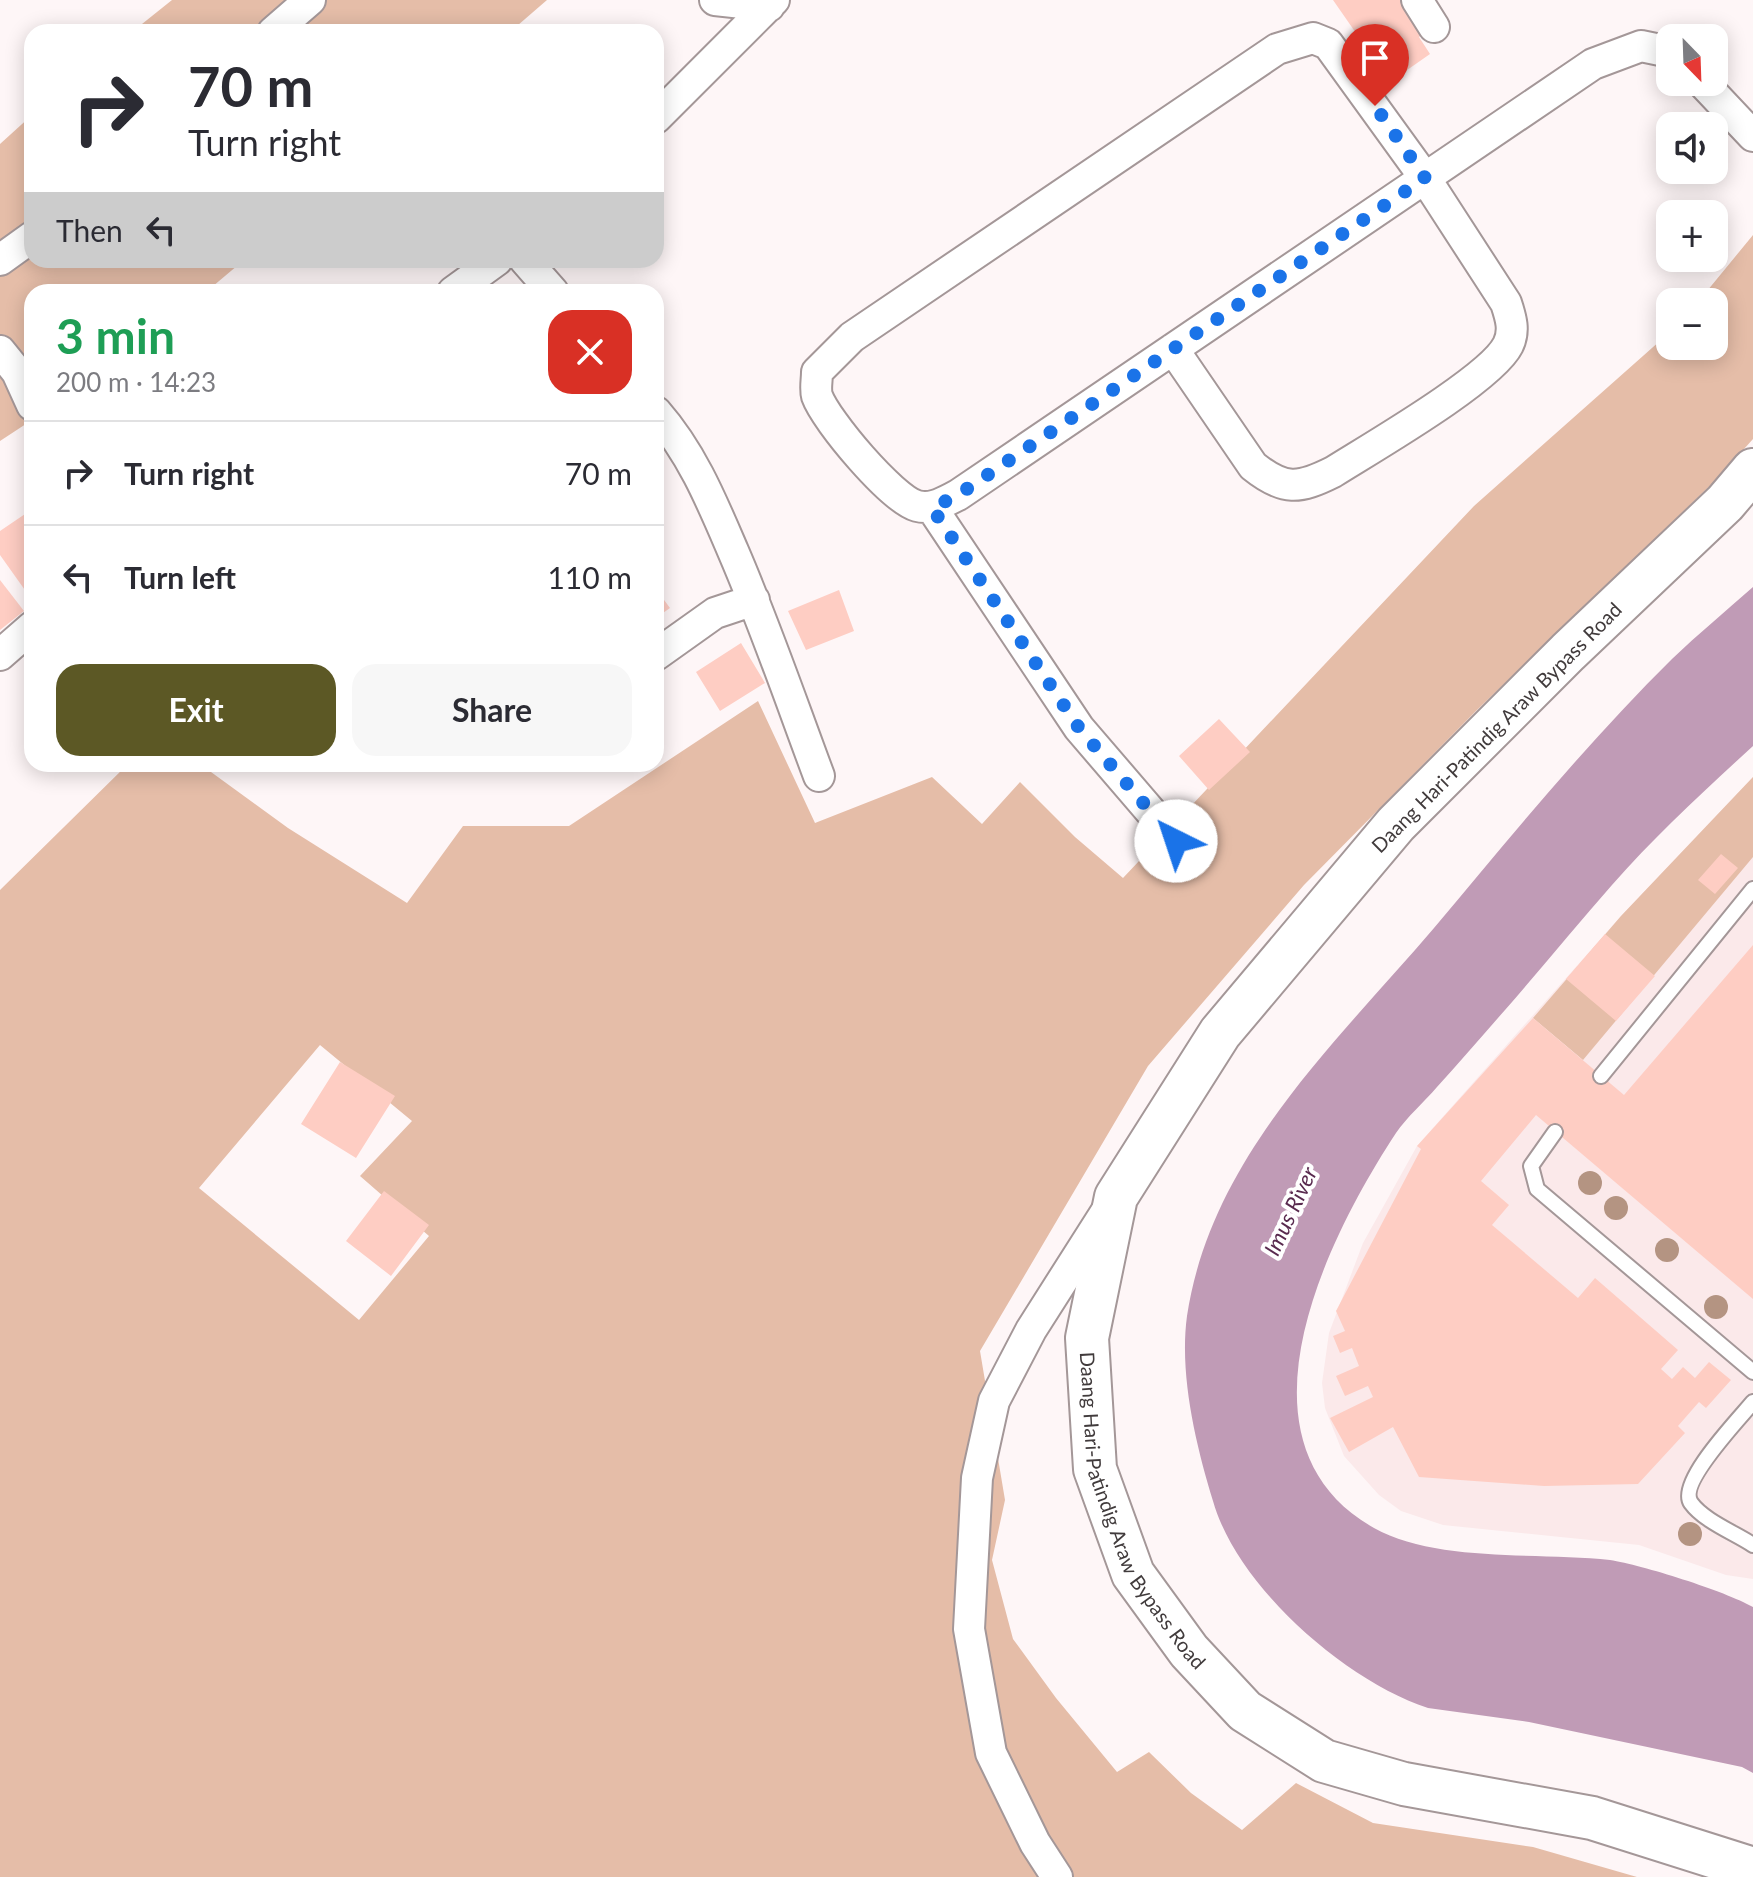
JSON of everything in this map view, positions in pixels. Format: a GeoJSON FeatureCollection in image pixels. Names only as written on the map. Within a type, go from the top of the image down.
{"type":"FeatureCollection","features":[{"type":"Feature","properties":{"kind":"main road","name":"Daang Hari-Patindig Araw Bypass Road"},"geometry":{"type":"LineString","coordinates":[[1753,470],[1725,503],[1568,652],[1396,824],[1220,1033],[1116,1197],[1087,1338],[1095,1469],[1133,1574],[1189,1651],[1245,1711],[1324,1761],[1404,1784],[1592,1818],[1753,1869]]}},
{"type":"Feature","properties":{"kind":"street"},"geometry":{"type":"LineString","coordinates":[[282,24],[310,0]]}},
{"type":"Feature","properties":{"kind":"street"},"geometry":{"type":"LineString","coordinates":[[715,0],[771,3]]}},
{"type":"Feature","properties":{"kind":"street"},"geometry":{"type":"LineString","coordinates":[[1417,0],[1434,27]]}},
{"type":"Feature","properties":{"kind":"street"},"geometry":{"type":"LineString","coordinates":[[664,110],[771,3]]}},
{"type":"Feature","properties":{"kind":"street"},"geometry":{"type":"LineString","coordinates":[[1173,349],[1253,466],[1268,478],[1288,486],[1312,482],[1333,472],[1486,372],[1509,343],[1512,324],[1506,303],[1425,178],[1328,44],[1313,38],[1277,49],[852,337],[834,351],[817,372],[816,393],[825,413],[891,488],[915,506],[932,508],[958,495],[1173,349],[1425,178],[1593,64],[1641,46],[1656,49]]}},
{"type":"Feature","properties":{"kind":"street"},"geometry":{"type":"LineString","coordinates":[[1715,96],[1753,136]]}},
{"type":"Feature","properties":{"kind":"street"},"geometry":{"type":"LineString","coordinates":[[0,260],[24,243]]}},
{"type":"Feature","properties":{"kind":"street"},"geometry":{"type":"LineString","coordinates":[[464,284],[486,268]]}},
{"type":"Feature","properties":{"kind":"street"},"geometry":{"type":"LineString","coordinates":[[532,268],[546,284]]}},
{"type":"Feature","properties":{"kind":"street"},"geometry":{"type":"LineString","coordinates":[[0,351],[17,372],[24,387]]}},
{"type":"Feature","properties":{"kind":"street"},"geometry":{"type":"LineString","coordinates":[[664,422],[686,450],[703,481],[754,600],[819,776]]}},
{"type":"Feature","properties":{"kind":"street"},"geometry":{"type":"LineString","coordinates":[[932,508],[1079,728],[1176,841]]}},
{"type":"Feature","properties":{"kind":"street"},"geometry":{"type":"LineString","coordinates":[[664,649],[715,613],[754,600]]}},
{"type":"Feature","properties":{"kind":"street"},"geometry":{"type":"LineString","coordinates":[[0,655],[24,634]]}},
{"type":"Feature","properties":{"kind":"street"},"geometry":{"type":"LineString","coordinates":[[1057,1877],[1035,1843],[991,1753],[969,1629],[977,1478],[994,1401],[1031,1330],[1116,1197]]}},
{"type":"Feature","properties":{"kind":"lane"},"geometry":{"type":"LineString","coordinates":[[1601,1076],[1753,889]]}},
{"type":"Feature","properties":{"kind":"lane"},"geometry":{"type":"LineString","coordinates":[[1555,1132],[1531,1166],[1537,1189],[1753,1372]]}},
{"type":"Feature","properties":{"kind":"lane"},"geometry":{"type":"LineString","coordinates":[[1753,1402],[1693,1478],[1688,1494],[1691,1503],[1705,1515],[1753,1545]]}},
{"type":"Feature","properties":{"kind":"shaded area"},"geometry":{"type":"Polygon","coordinates":[[[172,0],[547,0],[519,24],[142,24],[172,0]]]}},
{"type":"Feature","properties":{"kind":"shaded area"},"geometry":{"type":"Polygon","coordinates":[[[24,122],[24,268],[234,268],[216,284],[24,284],[24,425],[0,441],[0,144],[24,122]]]}},
{"type":"Feature","properties":{"kind":"shaded area"},"geometry":{"type":"Polygon","coordinates":[[[1753,235],[1753,439],[1717,479],[1477,710],[1304,885],[1148,1066],[980,1351],[1005,1500],[992,1560],[1013,1639],[1056,1698],[1117,1772],[1149,1752],[1191,1793],[1242,1830],[1296,1783],[1373,1823],[1533,1847],[1637,1877],[0,1877],[0,890],[120,772],[211,772],[288,828],[407,903],[463,826],[569,826],[651,772],[664,772],[664,763],[758,701],[815,823],[932,777],[982,824],[1020,782],[1075,837],[1123,878],[1474,506],[1656,344],[1656,360],[1728,360],[1728,288],[1709,288],[1723,272],[1728,272],[1728,265],[1753,235]],[[320,1045],[199,1188],[359,1320],[429,1236],[360,1176],[412,1121],[320,1045]]]}},
{"type":"Feature","properties":{"kind":"shaded area"},"geometry":{"type":"Polygon","coordinates":[[[1753,777],[1753,1579],[1726,1575],[1639,1545],[1443,1525],[1401,1511],[1379,1495],[1344,1456],[1325,1408],[1322,1383],[1329,1333],[1363,1243],[1417,1146],[1621,916],[1753,777]]]}},
{"type":"Feature","properties":{"kind":"shaded area"},"geometry":{"type":"Polygon","coordinates":[[[1753,777],[1753,857],[1583,1060],[1533,1018],[1621,916],[1753,777]]]}},
{"type":"Feature","properties":{"kind":"water","name":"Imus River"},"geometry":{"type":"Polygon","coordinates":[[[1753,587],[1753,746],[1628,867],[1396,1133],[1342,1227],[1319,1282],[1303,1338],[1297,1393],[1304,1445],[1329,1491],[1374,1528],[1427,1547],[1489,1554],[1610,1560],[1704,1586],[1753,1607],[1753,1773],[1742,1767],[1529,1722],[1428,1708],[1396,1695],[1330,1653],[1270,1597],[1245,1565],[1226,1533],[1213,1501],[1195,1433],[1187,1386],[1185,1339],[1200,1258],[1222,1205],[1250,1154],[1282,1106],[1550,790],[1672,659],[1753,587]]]}},
{"type":"Feature","properties":{"kind":"building"},"geometry":{"type":"Polygon","coordinates":[[[1333,0],[1402,0],[1425,33],[1419,37],[1430,54],[1390,82],[1333,0]]]}},
{"type":"Feature","properties":{"kind":"building"},"geometry":{"type":"Polygon","coordinates":[[[24,515],[24,589],[0,555],[0,531],[24,515]]]}},
{"type":"Feature","properties":{"kind":"building"},"geometry":{"type":"Polygon","coordinates":[[[0,580],[24,611],[0,630],[0,580]]]}},
{"type":"Feature","properties":{"kind":"building"},"geometry":{"type":"Polygon","coordinates":[[[839,590],[854,631],[806,650],[788,611],[839,590]]]}},
{"type":"Feature","properties":{"kind":"building"},"geometry":{"type":"Polygon","coordinates":[[[741,643],[765,683],[720,711],[696,672],[741,643]]]}},
{"type":"Feature","properties":{"kind":"building"},"geometry":{"type":"Polygon","coordinates":[[[1219,719],[1250,752],[1209,790],[1179,756],[1219,719]]]}},
{"type":"Feature","properties":{"kind":"building"},"geometry":{"type":"Polygon","coordinates":[[[1721,854],[1738,868],[1715,894],[1698,880],[1721,854]]]}},
{"type":"Feature","properties":{"kind":"building"},"geometry":{"type":"Polygon","coordinates":[[[1605,934],[1655,976],[1616,1021],[1566,979],[1605,934]]]}},
{"type":"Feature","properties":{"kind":"building"},"geometry":{"type":"Polygon","coordinates":[[[1753,945],[1753,1299],[1536,1115],[1481,1181],[1509,1205],[1492,1225],[1578,1298],[1595,1278],[1678,1350],[1661,1369],[1672,1379],[1683,1367],[1695,1378],[1709,1362],[1731,1380],[1706,1408],[1699,1402],[1678,1426],[1685,1433],[1638,1484],[1544,1486],[1419,1477],[1393,1427],[1349,1452],[1330,1418],[1373,1397],[1368,1386],[1345,1396],[1336,1376],[1359,1366],[1352,1348],[1340,1353],[1333,1336],[1345,1331],[1336,1311],[1421,1149],[1417,1146],[1533,1018],[1624,1095],[1753,945]]]}},
{"type":"Feature","properties":{"kind":"building"},"geometry":{"type":"Polygon","coordinates":[[[340,1062],[395,1096],[356,1158],[301,1124],[340,1062]]]}},
{"type":"Feature","properties":{"kind":"building"},"geometry":{"type":"Polygon","coordinates":[[[384,1191],[429,1225],[391,1276],[346,1241],[384,1191]]]}},
{"type":"Feature","properties":{"kind":"route"},"geometry":{"type":"LineString","coordinates":[[1176,841],[1079,728],[932,508],[958,495],[1425,178],[1375,106]]}}]}
